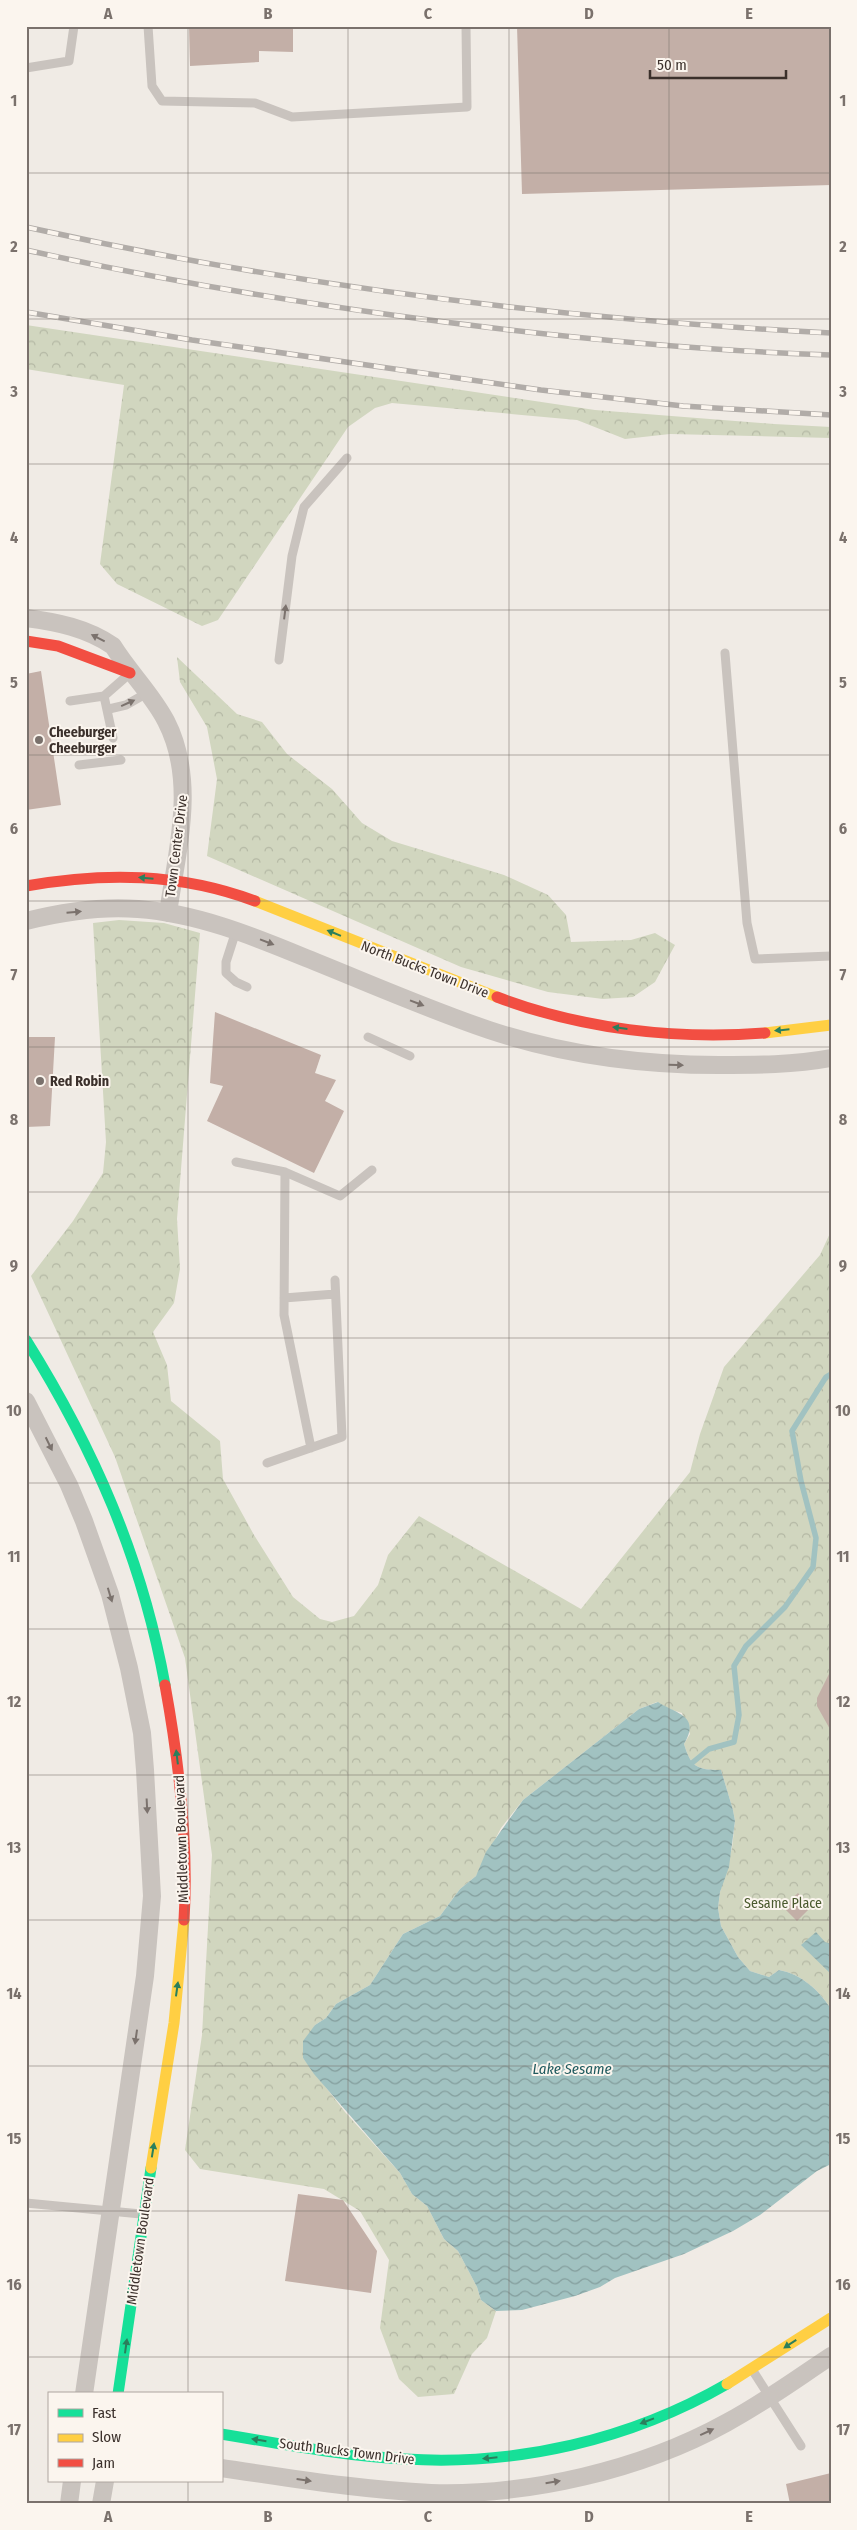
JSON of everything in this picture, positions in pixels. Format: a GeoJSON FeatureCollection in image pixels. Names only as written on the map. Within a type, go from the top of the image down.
{"type":"FeatureCollection","features":[{"type":"Feature","properties":{"kind":"street","name":"Town Center Drive"},"geometry":{"type":"LineString","coordinates":[[26,618],[71,626],[101,638],[113,646],[130,673],[147,693],[166,721],[182,768],[184,793],[168,913]]}},
{"type":"Feature","properties":{"kind":"street","name":"Town Center Drive"},"geometry":{"type":"LineString","coordinates":[[26,641],[58,646],[130,673]]}},
{"type":"Feature","properties":{"kind":"street","name":"North Bucks Town Drive"},"geometry":{"type":"LineString","coordinates":[[26,886],[59,880],[108,876],[173,880],[204,885],[259,902],[330,932],[528,1008],[600,1025],[646,1031],[720,1034],[758,1033],[831,1025]]}},
{"type":"Feature","properties":{"kind":"street"},"geometry":{"type":"LineString","coordinates":[[26,921],[53,914],[106,909],[138,909],[168,913],[236,931],[470,1023],[548,1047],[605,1059],[678,1065],[781,1065],[831,1058]]}},
{"type":"Feature","properties":{"kind":"street","name":"Middletown Boulevard"},"geometry":{"type":"LineString","coordinates":[[26,1340],[62,1396],[86,1441],[114,1508],[144,1596],[163,1670],[175,1738],[181,1790],[185,1875],[182,1938],[167,2068],[118,2392]]}},
{"type":"Feature","properties":{"kind":"street"},"geometry":{"type":"LineString","coordinates":[[26,1401],[69,1485],[110,1594],[130,1668],[142,1733],[150,1868],[151,1916],[144,1976],[84,2392]]}},
{"type":"Feature","properties":{"kind":"street","name":"South Bucks Town Drive"},"geometry":{"type":"LineString","coordinates":[[222,2434],[367,2456],[416,2460],[475,2459],[524,2454],[614,2434],[674,2411],[725,2386],[831,2318]]}},
{"type":"Feature","properties":{"kind":"street"},"geometry":{"type":"LineString","coordinates":[[222,2468],[348,2486],[432,2493],[510,2489],[563,2481],[637,2462],[725,2424],[831,2356]]}},
{"type":"Feature","properties":{"kind":"street"},"geometry":{"type":"LineString","coordinates":[[69,2504],[72,2482]]}},
{"type":"Feature","properties":{"kind":"street"},"geometry":{"type":"LineString","coordinates":[[102,2504],[105,2482]]}},
{"type":"Feature","properties":{"kind":"lane"},"geometry":{"type":"LineString","coordinates":[[26,68],[69,61],[74,26]]}},
{"type":"Feature","properties":{"kind":"lane"},"geometry":{"type":"LineString","coordinates":[[148,26],[152,86],[162,101],[255,103],[292,117],[467,108],[466,26]]}},
{"type":"Feature","properties":{"kind":"lane"},"geometry":{"type":"LineString","coordinates":[[279,660],[292,556],[304,507],[347,458]]}},
{"type":"Feature","properties":{"kind":"lane"},"geometry":{"type":"LineString","coordinates":[[725,654],[747,923],[756,960],[831,956]]}},
{"type":"Feature","properties":{"kind":"lane"},"geometry":{"type":"LineString","coordinates":[[70,701],[104,696],[130,673]]}},
{"type":"Feature","properties":{"kind":"lane"},"geometry":{"type":"LineString","coordinates":[[109,710],[126,705],[147,693]]}},
{"type":"Feature","properties":{"kind":"lane"},"geometry":{"type":"LineString","coordinates":[[104,696],[109,710],[113,738]]}},
{"type":"Feature","properties":{"kind":"lane"},"geometry":{"type":"LineString","coordinates":[[79,765],[121,760]]}},
{"type":"Feature","properties":{"kind":"lane"},"geometry":{"type":"LineString","coordinates":[[236,931],[226,962],[226,973],[236,982],[247,987]]}},
{"type":"Feature","properties":{"kind":"lane"},"geometry":{"type":"LineString","coordinates":[[368,1037],[410,1056]]}},
{"type":"Feature","properties":{"kind":"lane"},"geometry":{"type":"LineString","coordinates":[[236,1162],[286,1172],[340,1196],[372,1170]]}},
{"type":"Feature","properties":{"kind":"lane"},"geometry":{"type":"LineString","coordinates":[[286,1172],[284,1315],[311,1448]]}},
{"type":"Feature","properties":{"kind":"lane"},"geometry":{"type":"LineString","coordinates":[[267,1463],[342,1437],[335,1280]]}},
{"type":"Feature","properties":{"kind":"lane"},"geometry":{"type":"LineString","coordinates":[[284,1298],[335,1294]]}},
{"type":"Feature","properties":{"kind":"lane"},"geometry":{"type":"LineString","coordinates":[[26,2202],[110,2213],[144,2215]]}},
{"type":"Feature","properties":{"kind":"lane"},"geometry":{"type":"LineString","coordinates":[[751,2369],[771,2396],[802,2446]]}},
{"type":"Feature","properties":{"kind":"green space"},"geometry":{"type":"Polygon","coordinates":[[[26,325],[595,410],[831,427],[831,438],[670,434],[625,439],[577,420],[392,403],[375,408],[348,427],[218,620],[202,626],[117,584],[100,564],[124,385],[26,369],[26,325]]]}},
{"type":"Feature","properties":{"kind":"green space"},"geometry":{"type":"Polygon","coordinates":[[[177,657],[237,714],[262,722],[287,754],[332,789],[362,823],[392,841],[504,875],[548,895],[566,915],[571,942],[631,940],[655,933],[675,945],[655,982],[633,997],[603,999],[548,992],[461,967],[207,856],[217,779],[207,727],[180,682],[177,657]]]}},
{"type":"Feature","properties":{"kind":"green space","name":"Sesame Place"},"geometry":{"type":"Polygon","coordinates":[[[119,920],[164,923],[200,933],[177,1219],[180,1269],[174,1303],[153,1332],[167,1365],[171,1401],[220,1441],[223,1479],[254,1535],[293,1597],[320,1619],[332,1622],[354,1616],[378,1585],[388,1555],[419,1516],[581,1609],[690,1472],[700,1434],[724,1367],[820,1255],[831,1231],[831,2009],[815,1989],[795,1975],[779,1970],[769,1977],[750,1971],[738,1957],[721,1926],[718,1908],[720,1892],[732,1848],[735,1821],[721,1770],[701,1768],[692,1762],[684,1744],[690,1734],[682,1713],[669,1709],[657,1702],[639,1709],[523,1800],[501,1828],[476,1876],[460,1889],[440,1916],[403,1934],[370,1985],[336,2004],[326,2018],[315,2025],[303,2058],[345,2112],[400,2173],[412,2194],[427,2206],[444,2239],[458,2251],[477,2287],[481,2300],[496,2311],[487,2338],[472,2354],[454,2394],[418,2397],[399,2379],[380,2328],[389,2260],[360,2211],[324,2189],[200,2169],[185,2150],[202,2035],[212,1855],[185,1658],[115,1457],[31,1276],[73,1221],[103,1173],[106,1142],[93,923],[119,920]]]}},
{"type":"Feature","properties":{"kind":"water","name":"Lake Sesame"},"geometry":{"type":"Polygon","coordinates":[[[658,1702],[679,1713],[688,1721],[690,1727],[689,1734],[684,1744],[692,1762],[701,1768],[721,1770],[735,1821],[729,1867],[720,1892],[718,1908],[721,1926],[738,1957],[750,1971],[769,1977],[779,1970],[795,1975],[815,1989],[831,2009],[831,2164],[817,2171],[760,2215],[733,2231],[684,2254],[615,2278],[600,2287],[575,2296],[522,2310],[496,2311],[481,2300],[477,2287],[458,2251],[444,2239],[427,2206],[412,2194],[400,2173],[314,2074],[303,2058],[303,2041],[315,2025],[326,2018],[336,2004],[370,1985],[403,1934],[440,1916],[460,1889],[476,1876],[486,1852],[523,1800],[639,1709],[658,1702]]]}},
{"type":"Feature","properties":{"kind":"water"},"geometry":{"type":"Polygon","coordinates":[[[816,1932],[825,1942],[831,1944],[831,1974],[801,1945],[816,1932]]]}},
{"type":"Feature","properties":{"kind":"building"},"geometry":{"type":"Polygon","coordinates":[[[189,26],[293,26],[293,52],[259,51],[259,62],[190,66],[189,26]]]}},
{"type":"Feature","properties":{"kind":"building"},"geometry":{"type":"Polygon","coordinates":[[[517,26],[831,26],[831,185],[522,194],[517,26]]]}},
{"type":"Feature","properties":{"kind":"building","name":"Cheeburger Cheeburger"},"geometry":{"type":"Polygon","coordinates":[[[41,671],[61,805],[26,810],[26,674],[41,671]]]}},
{"type":"Feature","properties":{"kind":"building"},"geometry":{"type":"Polygon","coordinates":[[[215,1012],[321,1055],[315,1073],[336,1080],[325,1101],[344,1111],[314,1173],[207,1121],[223,1086],[210,1083],[215,1012]]]}},
{"type":"Feature","properties":{"kind":"building","name":"Red Robin"},"geometry":{"type":"Polygon","coordinates":[[[26,1037],[55,1037],[50,1126],[26,1127],[26,1037]]]}},
{"type":"Feature","properties":{"kind":"building"},"geometry":{"type":"Polygon","coordinates":[[[831,1670],[831,1731],[817,1706],[817,1698],[831,1670]]]}},
{"type":"Feature","properties":{"kind":"building"},"geometry":{"type":"Polygon","coordinates":[[[798,1893],[811,1907],[797,1921],[783,1907],[798,1893]]]}},
{"type":"Feature","properties":{"kind":"building"},"geometry":{"type":"Polygon","coordinates":[[[298,2194],[343,2200],[377,2251],[371,2293],[285,2281],[298,2194]]]}},
{"type":"Feature","properties":{"kind":"building"},"geometry":{"type":"Polygon","coordinates":[[[831,2473],[831,2504],[790,2504],[786,2484],[831,2473]]]}},
{"type":"Feature","properties":{"kind":"waterway"},"geometry":{"type":"LineString","coordinates":[[692,1763],[709,1749],[734,1742],[739,1715],[734,1666],[746,1646],[785,1607],[813,1567],[816,1538],[801,1481],[792,1431],[826,1377],[831,1374]]}},
{"type":"Feature","properties":{"kind":"railway"},"geometry":{"type":"LineString","coordinates":[[26,227],[225,266],[426,297],[628,319],[831,333]]}},
{"type":"Feature","properties":{"kind":"railway"},"geometry":{"type":"LineString","coordinates":[[26,250],[254,294],[447,322],[556,335],[666,345],[831,355]]}},
{"type":"Feature","properties":{"kind":"railway"},"geometry":{"type":"LineString","coordinates":[[26,312],[192,340],[541,390],[683,406],[831,415]]}},
{"type":"Feature","properties":{"kind":"traffic: fast"},"geometry":{"type":"LineString","coordinates":[[26,1340],[73,1422],[112,1506],[129,1549],[143,1593],[165,1685]]}},
{"type":"Feature","properties":{"kind":"traffic: fast"},"geometry":{"type":"LineString","coordinates":[[118,2392],[151,2168]]}},
{"type":"Feature","properties":{"kind":"traffic: fast"},"geometry":{"type":"LineString","coordinates":[[222,2434],[359,2455],[447,2460],[489,2458],[531,2453],[572,2445],[612,2434],[690,2404],[727,2384]]}},
{"type":"Feature","properties":{"kind":"traffic: slow"},"geometry":{"type":"LineString","coordinates":[[255,901],[497,997]]}},
{"type":"Feature","properties":{"kind":"traffic: slow"},"geometry":{"type":"LineString","coordinates":[[765,1033],[831,1025]]}},
{"type":"Feature","properties":{"kind":"traffic: slow"},"geometry":{"type":"LineString","coordinates":[[151,2168],[174,2023],[184,1920]]}},
{"type":"Feature","properties":{"kind":"traffic: slow"},"geometry":{"type":"LineString","coordinates":[[727,2384],[831,2318]]}},
{"type":"Feature","properties":{"kind":"traffic: jam"},"geometry":{"type":"LineString","coordinates":[[26,641],[58,646],[130,673]]}},
{"type":"Feature","properties":{"kind":"traffic: jam"},"geometry":{"type":"LineString","coordinates":[[26,886],[55,881],[113,877],[142,878],[199,885],[255,901]]}},
{"type":"Feature","properties":{"kind":"traffic: jam"},"geometry":{"type":"LineString","coordinates":[[497,997],[562,1017],[629,1030],[697,1035],[765,1033]]}},
{"type":"Feature","properties":{"kind":"traffic: jam"},"geometry":{"type":"LineString","coordinates":[[165,1685],[175,1743],[182,1802],[185,1861],[184,1920]]}},
{"type":"Feature","properties":{"kind":"place","name":"Cheeburger Cheeburger"},"geometry":{"type":"Point","coordinates":[39,740]}},
{"type":"Feature","properties":{"kind":"place","name":"Red Robin"},"geometry":{"type":"Point","coordinates":[40,1081]}}]}
